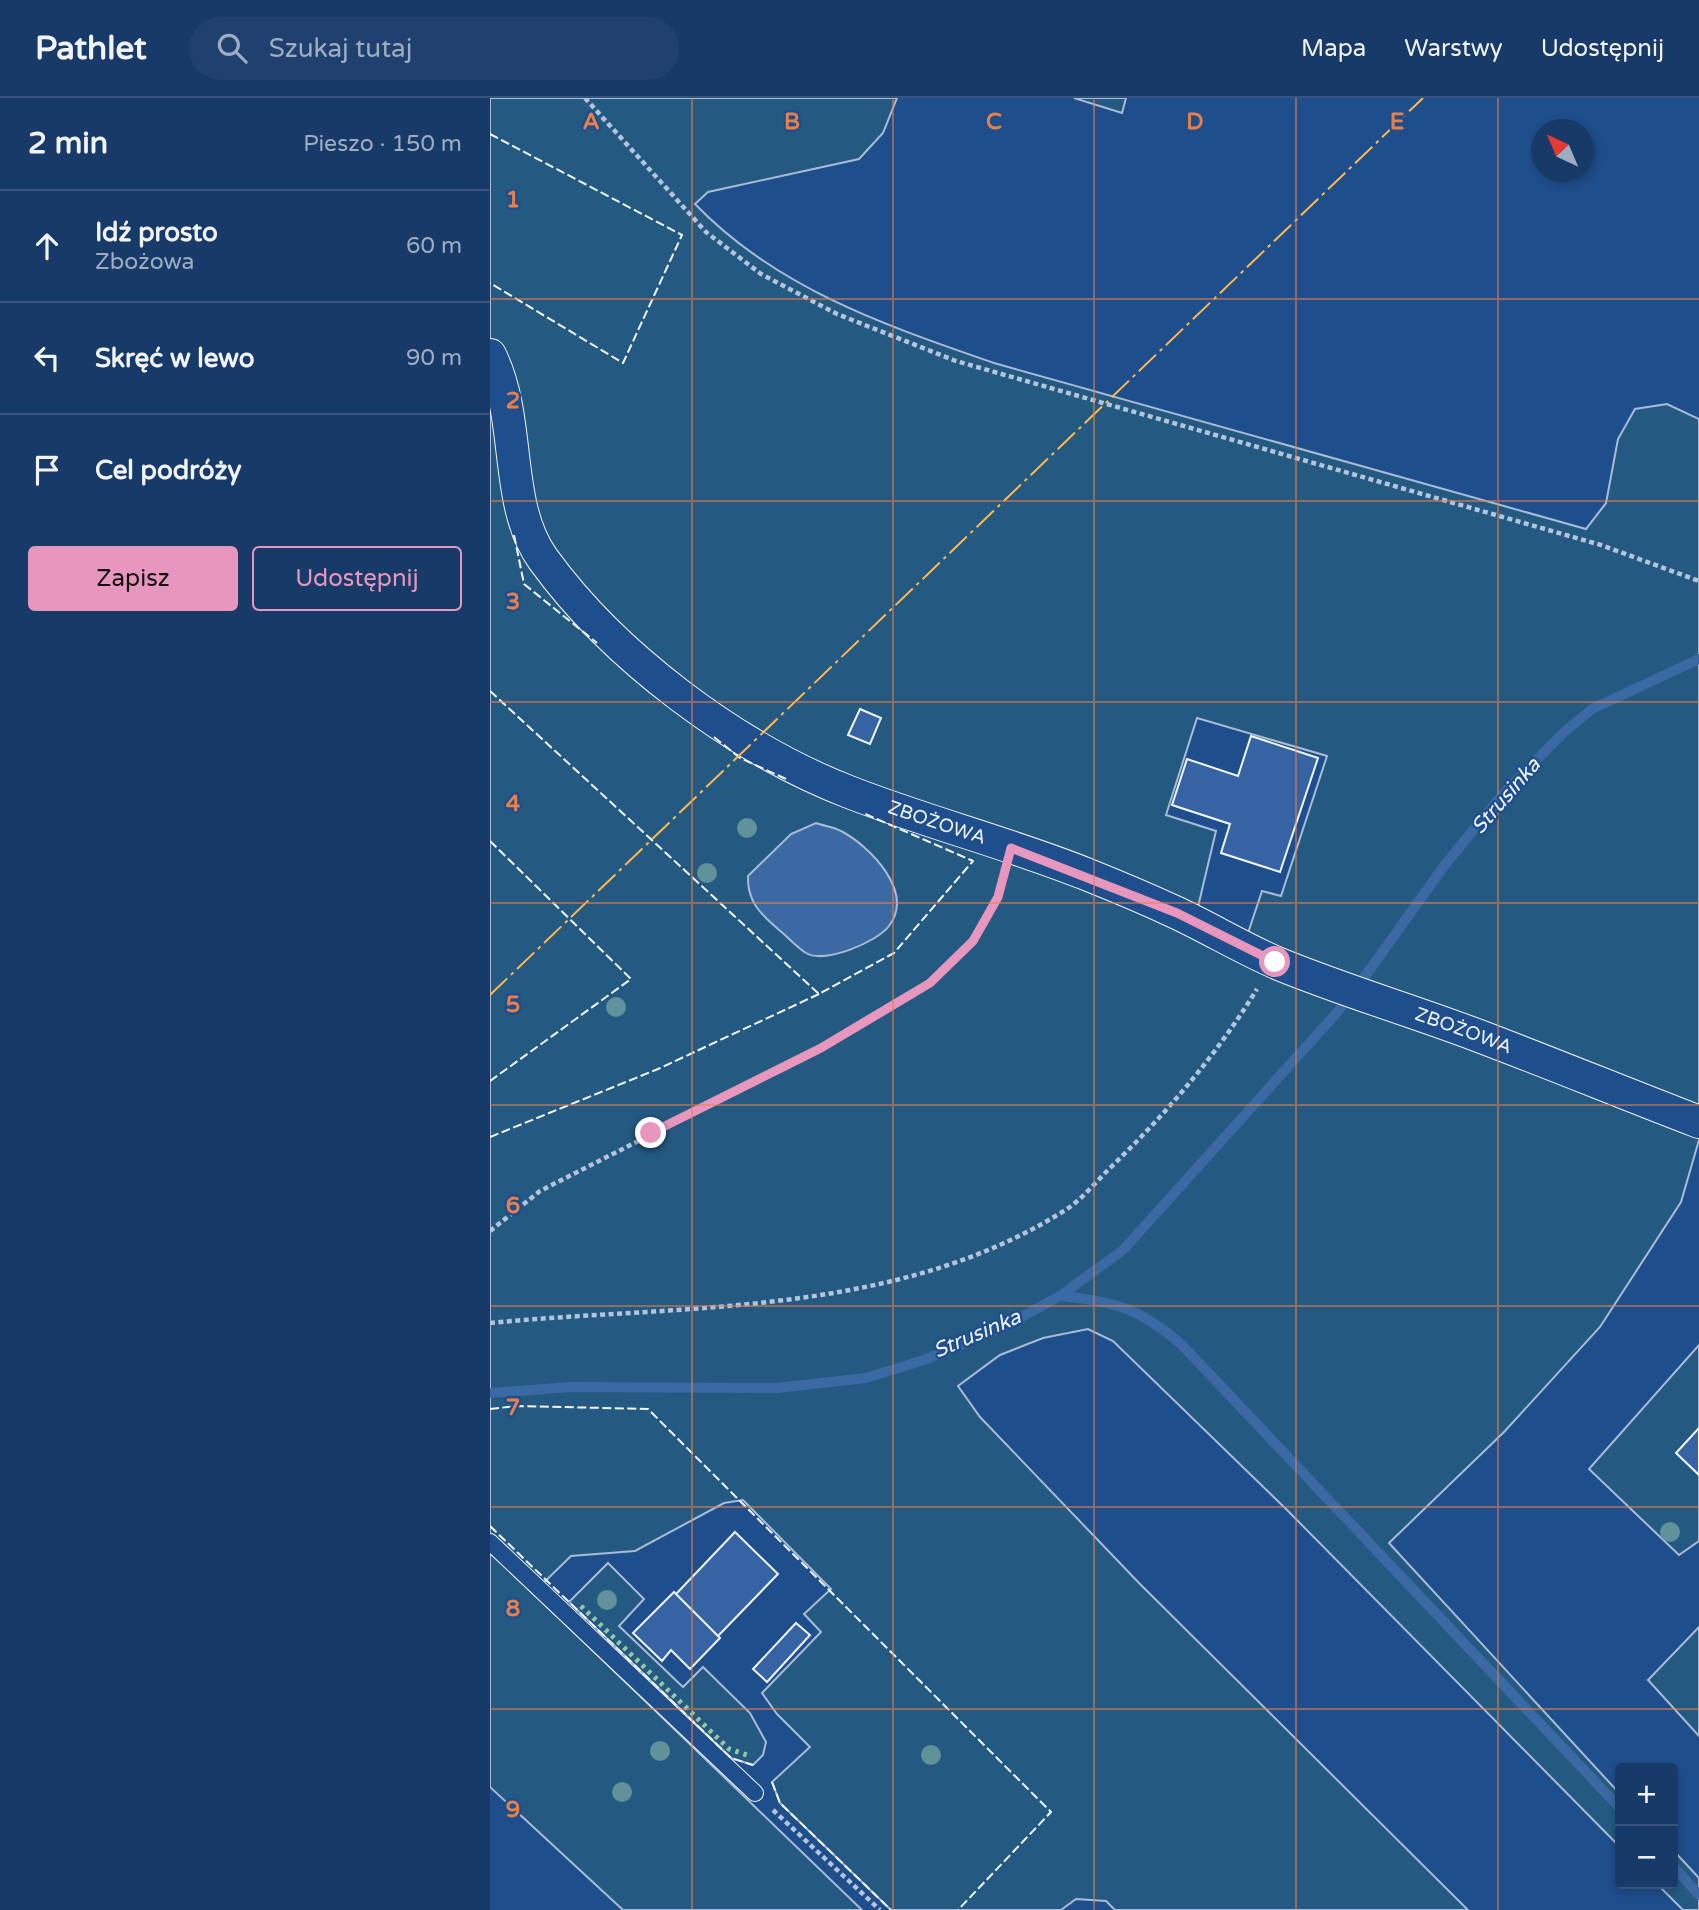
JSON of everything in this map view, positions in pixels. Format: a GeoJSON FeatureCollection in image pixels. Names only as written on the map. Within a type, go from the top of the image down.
{"type":"FeatureCollection","features":[{"type":"Feature","properties":{"kind":"street","name":"ZBOŻOWA"},"geometry":{"type":"LineString","coordinates":[[490,355],[501,377],[510,418],[525,524],[540,554],[571,596],[608,633],[677,691],[732,731],[846,791],[1011,848],[1177,913],[1275,962],[1476,1035],[1699,1122]]}},
{"type":"Feature","properties":{"kind":"lane"},"geometry":{"type":"LineString","coordinates":[[490,1542],[755,1793]]}},
{"type":"Feature","properties":{"kind":"path"},"geometry":{"type":"LineString","coordinates":[[585,98],[706,232],[761,274],[837,314],[956,361],[1601,545],[1699,581]]}},
{"type":"Feature","properties":{"kind":"path"},"geometry":{"type":"LineString","coordinates":[[490,1231],[540,1191],[821,1048],[930,983],[973,941],[998,897],[1011,848]]}},
{"type":"Feature","properties":{"kind":"path"},"geometry":{"type":"LineString","coordinates":[[490,1323],[738,1306],[880,1286],[997,1249],[1069,1207],[1156,1124],[1230,1033],[1275,962]]}},
{"type":"Feature","properties":{"kind":"path"},"geometry":{"type":"LineString","coordinates":[[755,1793],[880,1910]]}},
{"type":"Feature","properties":{"kind":"shaded area"},"geometry":{"type":"Polygon","coordinates":[[[490,98],[897,98],[883,133],[859,159],[708,192],[695,204],[727,234],[797,282],[834,301],[913,334],[994,363],[1586,529],[1606,503],[1618,439],[1635,409],[1667,404],[1699,419],[1699,1140],[1681,1202],[1600,1327],[1504,1432],[1389,1543],[1615,1789],[1615,1842],[1287,1510],[1113,1341],[1088,1329],[1043,1338],[1000,1355],[958,1386],[980,1417],[1139,1583],[1468,1910],[1115,1910],[1106,1901],[1076,1899],[1061,1910],[891,1910],[780,1803],[772,1782],[810,1747],[777,1714],[762,1693],[821,1632],[804,1614],[831,1589],[743,1500],[724,1503],[635,1551],[571,1556],[533,1593],[862,1910],[623,1910],[490,1787],[490,98]],[[1197,718],[1166,815],[1216,831],[1197,911],[1241,954],[1262,891],[1281,896],[1327,756],[1197,718]]]}},
{"type":"Feature","properties":{"kind":"shaded area"},"geometry":{"type":"Polygon","coordinates":[[[1074,98],[1126,98],[1122,113],[1074,98]]]}},
{"type":"Feature","properties":{"kind":"shaded area"},"geometry":{"type":"Polygon","coordinates":[[[816,823],[841,831],[864,847],[886,871],[897,899],[896,913],[883,932],[850,950],[825,956],[806,953],[771,923],[755,906],[748,885],[748,876],[791,834],[816,823]]]}},
{"type":"Feature","properties":{"kind":"shaded area"},"geometry":{"type":"Polygon","coordinates":[[[1699,1345],[1699,1541],[1679,1555],[1589,1469],[1699,1345]]]}},
{"type":"Feature","properties":{"kind":"shaded area"},"geometry":{"type":"Polygon","coordinates":[[[608,1563],[644,1599],[619,1626],[683,1687],[703,1667],[750,1713],[766,1742],[763,1755],[753,1765],[731,1758],[569,1602],[608,1563]]]}},
{"type":"Feature","properties":{"kind":"shaded area"},"geometry":{"type":"Polygon","coordinates":[[[1699,1627],[1699,1736],[1648,1680],[1699,1627]]]}},
{"type":"Feature","properties":{"kind":"shaded area"},"geometry":{"type":"Polygon","coordinates":[[[1678,1855],[1699,1878],[1699,1910],[1683,1910],[1662,1889],[1678,1889],[1678,1855]]]}},
{"type":"Feature","properties":{"kind":"building"},"geometry":{"type":"Polygon","coordinates":[[[860,709],[881,718],[870,744],[848,735],[860,709]]]}},
{"type":"Feature","properties":{"kind":"building"},"geometry":{"type":"Polygon","coordinates":[[[1251,736],[1318,758],[1280,872],[1221,853],[1230,824],[1172,805],[1187,759],[1238,776],[1251,736]]]}},
{"type":"Feature","properties":{"kind":"building"},"geometry":{"type":"Polygon","coordinates":[[[1699,1428],[1699,1475],[1676,1453],[1699,1428]]]}},
{"type":"Feature","properties":{"kind":"building"},"geometry":{"type":"Polygon","coordinates":[[[735,1532],[778,1574],[718,1636],[676,1594],[735,1532]]]}},
{"type":"Feature","properties":{"kind":"building"},"geometry":{"type":"Polygon","coordinates":[[[674,1592],[720,1638],[690,1669],[671,1650],[662,1661],[633,1633],[674,1592]]]}},
{"type":"Feature","properties":{"kind":"building"},"geometry":{"type":"Polygon","coordinates":[[[796,1623],[810,1635],[767,1682],[753,1669],[796,1623]]]}},
{"type":"Feature","properties":{"kind":"waterway","name":"Strusinka"},"geometry":{"type":"LineString","coordinates":[[1358,986],[1444,866],[1502,795],[1562,734],[1592,709],[1699,659]]}},
{"type":"Feature","properties":{"kind":"waterway","name":"Strusinka"},"geometry":{"type":"LineString","coordinates":[[490,1393],[570,1387],[777,1388],[866,1378],[924,1360],[1003,1327],[1060,1296],[1123,1250],[1341,1008]]}},
{"type":"Feature","properties":{"kind":"waterway"},"geometry":{"type":"LineString","coordinates":[[1060,1296],[1126,1308],[1153,1322],[1182,1345],[1615,1803]]}},
{"type":"Feature","properties":{"kind":"waterway"},"geometry":{"type":"LineString","coordinates":[[1678,1872],[1699,1895]]}},
{"type":"Feature","properties":{"kind":"hedge"},"geometry":{"type":"LineString","coordinates":[[581,1606],[729,1749],[747,1755]]}},
{"type":"Feature","properties":{"kind":"fence"},"geometry":{"type":"LineString","coordinates":[[490,134],[682,235],[623,363],[490,283]]}},
{"type":"Feature","properties":{"kind":"fence"},"geometry":{"type":"LineString","coordinates":[[514,535],[524,584],[597,643]]}},
{"type":"Feature","properties":{"kind":"fence"},"geometry":{"type":"LineString","coordinates":[[490,691],[819,994],[894,953],[973,861],[863,813]]}},
{"type":"Feature","properties":{"kind":"fence"},"geometry":{"type":"LineString","coordinates":[[714,737],[740,758],[786,779]]}},
{"type":"Feature","properties":{"kind":"fence"},"geometry":{"type":"LineString","coordinates":[[490,841],[631,979],[490,1081]]}},
{"type":"Feature","properties":{"kind":"fence"},"geometry":{"type":"LineString","coordinates":[[490,1137],[658,1069],[819,994]]}},
{"type":"Feature","properties":{"kind":"fence"},"geometry":{"type":"LineString","coordinates":[[490,1409],[517,1406],[648,1409],[1051,1812],[958,1910]]}},
{"type":"Feature","properties":{"kind":"fence"},"geometry":{"type":"LineString","coordinates":[[490,1526],[731,1758],[753,1765]]}},
{"type":"Feature","properties":{"kind":"fence"},"geometry":{"type":"LineString","coordinates":[[772,1782],[780,1803],[891,1910]]}},
{"type":"Feature","properties":{"kind":"power"},"geometry":{"type":"LineString","coordinates":[[490,995],[1423,98]]}},
{"type":"Feature","properties":{"kind":"route"},"geometry":{"type":"LineString","coordinates":[[651,1133],[821,1048],[930,983],[973,941],[998,897],[1011,848],[1083,873],[1177,913],[1275,962]]}}]}
